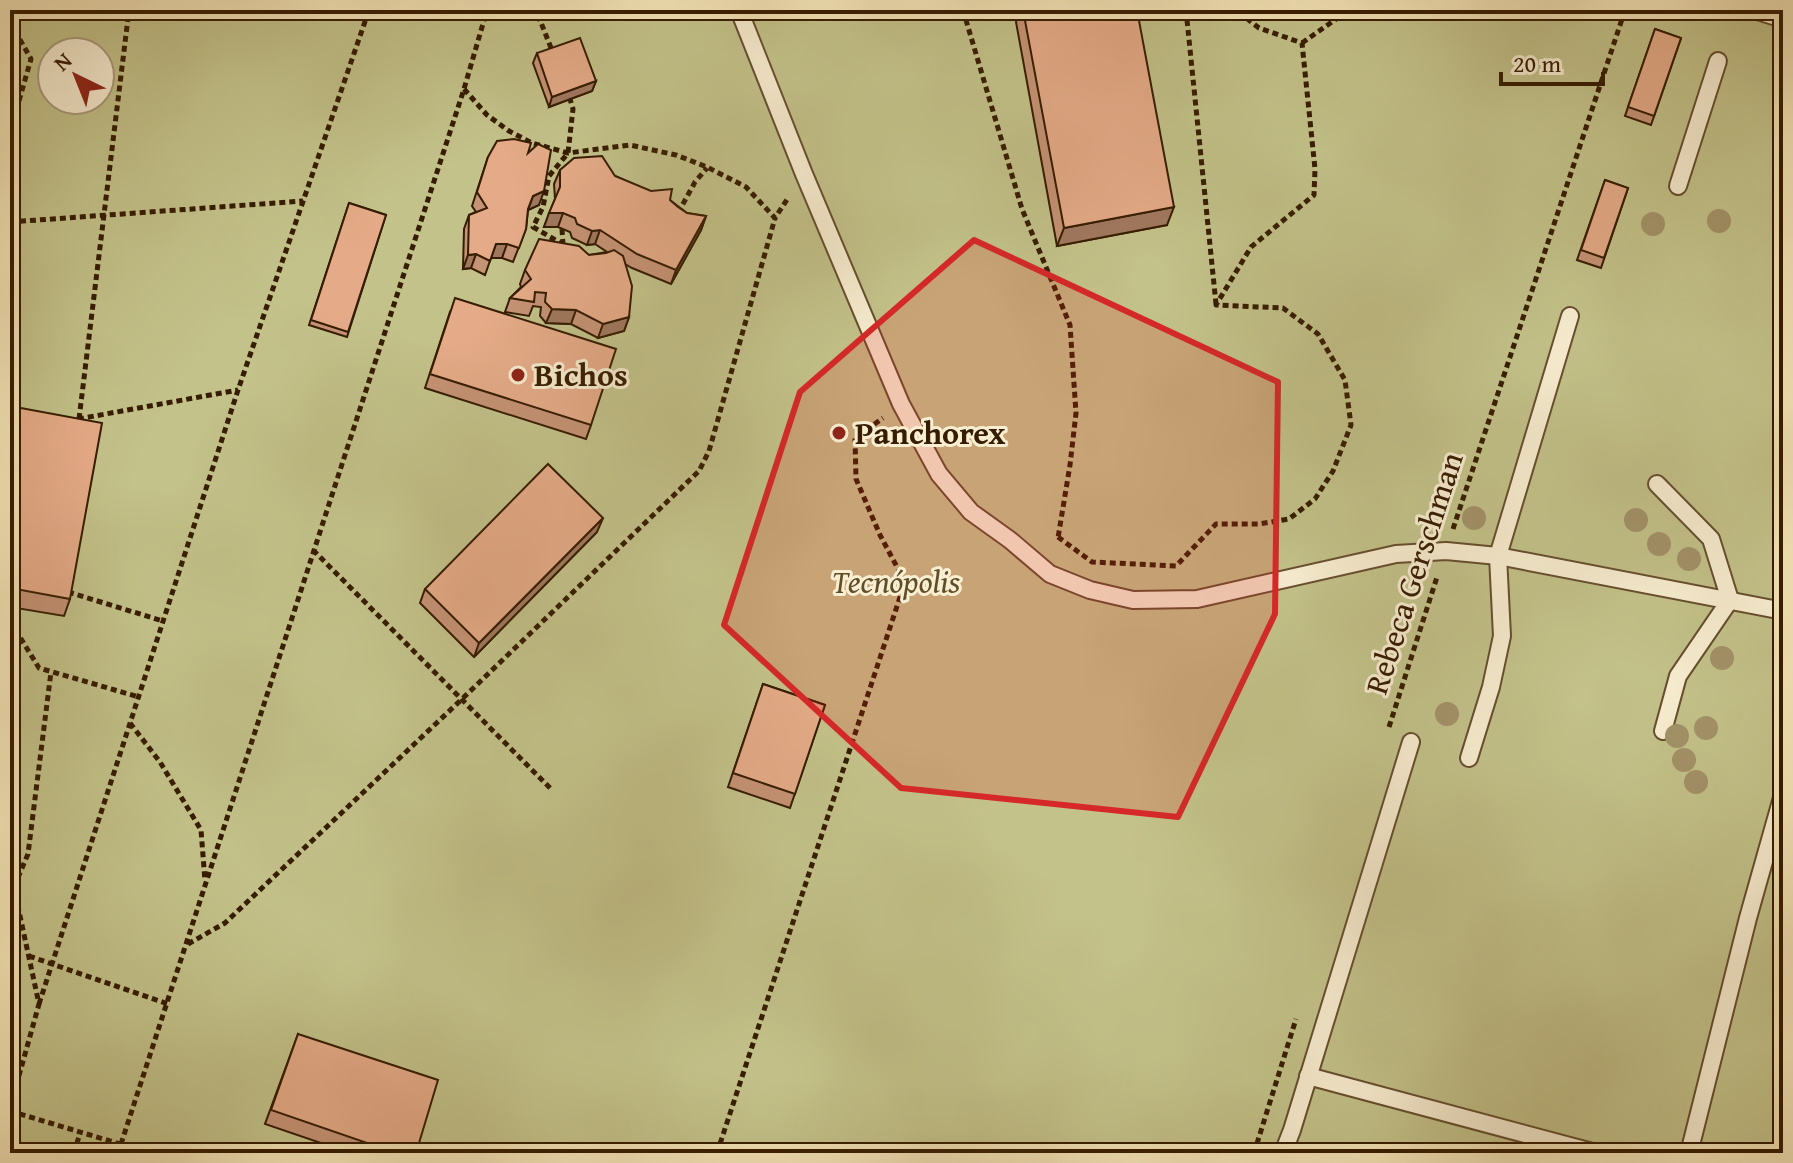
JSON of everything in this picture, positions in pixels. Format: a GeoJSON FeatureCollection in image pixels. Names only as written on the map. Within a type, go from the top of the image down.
{"type":"FeatureCollection","features":[{"type":"Feature","properties":{"kind":"lane"},"geometry":{"type":"LineString","coordinates":[[739,10],[901,404],[939,474],[971,512],[1050,574],[1090,590],[1133,600],[1197,599],[1396,554],[1446,551],[1498,556],[1783,611]]}},
{"type":"Feature","properties":{"kind":"lane"},"geometry":{"type":"LineString","coordinates":[[1754,10],[1783,19]]}},
{"type":"Feature","properties":{"kind":"lane"},"geometry":{"type":"LineString","coordinates":[[1678,186],[1718,61]]}},
{"type":"Feature","properties":{"kind":"lane"},"geometry":{"type":"LineString","coordinates":[[1469,758],[1491,687],[1502,636],[1498,556],[1570,316]]}},
{"type":"Feature","properties":{"kind":"lane"},"geometry":{"type":"LineString","coordinates":[[1657,484],[1711,539],[1730,600]]}},
{"type":"Feature","properties":{"kind":"lane"},"geometry":{"type":"LineString","coordinates":[[1663,731],[1678,676],[1730,600]]}},
{"type":"Feature","properties":{"kind":"lane"},"geometry":{"type":"LineString","coordinates":[[1283,1153],[1411,742]]}},
{"type":"Feature","properties":{"kind":"lane"},"geometry":{"type":"LineString","coordinates":[[1689,1153],[1748,918],[1783,794]]}},
{"type":"Feature","properties":{"kind":"lane"},"geometry":{"type":"LineString","coordinates":[[1308,1076],[1596,1153]]}},
{"type":"Feature","properties":{"kind":"path"},"geometry":{"type":"LineString","coordinates":[[79,419],[129,10]]}},
{"type":"Feature","properties":{"kind":"path"},"geometry":{"type":"LineString","coordinates":[[150,1153],[10,1109],[39,1004],[238,390],[369,10]]}},
{"type":"Feature","properties":{"kind":"path"},"geometry":{"type":"LineString","coordinates":[[121,1144],[487,10]]}},
{"type":"Feature","properties":{"kind":"path"},"geometry":{"type":"LineString","coordinates":[[528,10],[540,20],[554,55]]}},
{"type":"Feature","properties":{"kind":"path"},"geometry":{"type":"LineString","coordinates":[[963,10],[1022,209],[1070,325],[1076,413],[1050,574]]}},
{"type":"Feature","properties":{"kind":"path"},"geometry":{"type":"LineString","coordinates":[[1186,10],[1216,305]]}},
{"type":"Feature","properties":{"kind":"path"},"geometry":{"type":"LineString","coordinates":[[1236,10],[1259,28],[1302,43]]}},
{"type":"Feature","properties":{"kind":"path"},"geometry":{"type":"LineString","coordinates":[[1302,43],[1349,10]]}},
{"type":"Feature","properties":{"kind":"path","name":"Rebeca Gerschman"},"geometry":{"type":"LineString","coordinates":[[1388,732],[1625,10]]}},
{"type":"Feature","properties":{"kind":"path"},"geometry":{"type":"LineString","coordinates":[[10,22],[31,59],[10,132]]}},
{"type":"Feature","properties":{"kind":"path"},"geometry":{"type":"LineString","coordinates":[[1216,305],[1251,247],[1314,195],[1315,169],[1302,43]]}},
{"type":"Feature","properties":{"kind":"path"},"geometry":{"type":"LineString","coordinates":[[464,89],[487,115],[532,143],[568,153],[630,145],[676,155],[746,187],[775,218]]}},
{"type":"Feature","properties":{"kind":"path"},"geometry":{"type":"LineString","coordinates":[[522,236],[533,227],[543,207],[549,176],[568,153],[573,109],[570,99]]}},
{"type":"Feature","properties":{"kind":"path"},"geometry":{"type":"LineString","coordinates":[[673,221],[707,167]]}},
{"type":"Feature","properties":{"kind":"path"},"geometry":{"type":"LineString","coordinates":[[187,945],[225,923],[699,471],[709,451],[775,218],[804,174]]}},
{"type":"Feature","properties":{"kind":"path"},"geometry":{"type":"LineString","coordinates":[[10,222],[303,201]]}},
{"type":"Feature","properties":{"kind":"path"},"geometry":{"type":"LineString","coordinates":[[533,227],[572,252]]}},
{"type":"Feature","properties":{"kind":"path"},"geometry":{"type":"LineString","coordinates":[[560,257],[562,229]]}},
{"type":"Feature","properties":{"kind":"path"},"geometry":{"type":"LineString","coordinates":[[1058,537],[1092,562],[1176,566],[1216,524],[1259,524],[1289,519],[1315,499],[1333,471],[1351,425],[1345,380],[1318,334],[1283,308],[1216,305]]}},
{"type":"Feature","properties":{"kind":"path"},"geometry":{"type":"LineString","coordinates":[[68,422],[238,390]]}},
{"type":"Feature","properties":{"kind":"path"},"geometry":{"type":"LineString","coordinates":[[717,1153],[905,582],[856,479],[855,438],[901,404]]}},
{"type":"Feature","properties":{"kind":"path"},"geometry":{"type":"LineString","coordinates":[[313,550],[552,790]]}},
{"type":"Feature","properties":{"kind":"path"},"geometry":{"type":"LineString","coordinates":[[68,592],[163,621]]}},
{"type":"Feature","properties":{"kind":"path"},"geometry":{"type":"LineString","coordinates":[[10,621],[39,668],[139,697]]}},
{"type":"Feature","properties":{"kind":"path"},"geometry":{"type":"LineString","coordinates":[[14,888],[28,854],[51,672]]}},
{"type":"Feature","properties":{"kind":"path"},"geometry":{"type":"LineString","coordinates":[[130,723],[160,762],[201,830],[205,886]]}},
{"type":"Feature","properties":{"kind":"path"},"geometry":{"type":"LineString","coordinates":[[10,876],[39,1004]]}},
{"type":"Feature","properties":{"kind":"path"},"geometry":{"type":"LineString","coordinates":[[28,955],[168,1004]]}},
{"type":"Feature","properties":{"kind":"path"},"geometry":{"type":"LineString","coordinates":[[1254,1153],[1297,1018]]}},
{"type":"Feature","properties":{"kind":"path"},"geometry":{"type":"LineString","coordinates":[[74,1153],[80,1133]]}},
{"type":"Feature","properties":{"kind":"highlighted area"},"geometry":{"type":"Polygon","coordinates":[[[974,240],[1278,382],[1275,614],[1178,817],[901,788],[724,625],[800,392],[974,240]]]}},
{"type":"Feature","properties":{"kind":"green space","name":"Tecnópolis"},"geometry":{"type":"Polygon","coordinates":[[[10,10],[1783,10],[1783,1153],[10,1153],[10,10]]]}},
{"type":"Feature","properties":{"kind":"building"},"geometry":{"type":"Polygon","coordinates":[[[1023,10],[1137,10],[1174,207],[1064,228],[1023,10]]]}},
{"type":"Feature","properties":{"kind":"building"},"geometry":{"type":"Polygon","coordinates":[[[1655,29],[1681,38],[1654,116],[1628,107],[1655,29]]]}},
{"type":"Feature","properties":{"kind":"building"},"geometry":{"type":"Polygon","coordinates":[[[580,38],[596,81],[552,97],[537,53],[580,38]]]}},
{"type":"Feature","properties":{"kind":"building"},"geometry":{"type":"Polygon","coordinates":[[[514,139],[531,143],[528,153],[538,144],[551,150],[544,191],[533,196],[519,248],[496,244],[490,261],[476,254],[468,255],[469,215],[487,208],[477,192],[488,157],[497,141],[514,139]]]}},
{"type":"Feature","properties":{"kind":"building"},"geometry":{"type":"Polygon","coordinates":[[[602,156],[615,176],[651,191],[672,189],[670,200],[678,207],[687,213],[706,216],[676,270],[637,254],[600,230],[592,231],[577,224],[575,218],[563,213],[549,213],[560,187],[560,170],[574,158],[602,156]]]}},
{"type":"Feature","properties":{"kind":"building"},"geometry":{"type":"Polygon","coordinates":[[[1605,180],[1628,188],[1604,258],[1581,250],[1605,180]]]}},
{"type":"Feature","properties":{"kind":"building"},"geometry":{"type":"Polygon","coordinates":[[[349,203],[386,215],[348,332],[311,320],[349,203]]]}},
{"type":"Feature","properties":{"kind":"building"},"geometry":{"type":"Polygon","coordinates":[[[539,239],[579,246],[589,255],[614,250],[623,256],[632,286],[629,317],[603,324],[576,310],[552,309],[545,302],[546,293],[535,292],[534,302],[510,298],[531,279],[525,270],[539,239]]]}},
{"type":"Feature","properties":{"kind":"building","name":"Bichos"},"geometry":{"type":"Polygon","coordinates":[[[455,298],[616,349],[591,425],[430,374],[455,298]]]}},
{"type":"Feature","properties":{"kind":"building"},"geometry":{"type":"Polygon","coordinates":[[[10,406],[102,423],[70,599],[10,588],[10,406]]]}},
{"type":"Feature","properties":{"kind":"building"},"geometry":{"type":"Polygon","coordinates":[[[548,464],[603,518],[479,643],[425,589],[548,464]]]}},
{"type":"Feature","properties":{"kind":"building"},"geometry":{"type":"Polygon","coordinates":[[[763,684],[825,705],[795,794],[733,773],[763,684]]]}},
{"type":"Feature","properties":{"kind":"building"},"geometry":{"type":"Polygon","coordinates":[[[298,1034],[438,1080],[416,1153],[396,1153],[271,1110],[298,1034]]]}},
{"type":"Feature","properties":{"kind":"place","name":"Bichos"},"geometry":{"type":"Point","coordinates":[518,375]}},
{"type":"Feature","properties":{"kind":"place","name":"Panchorex"},"geometry":{"type":"Point","coordinates":[839,433]}}]}
